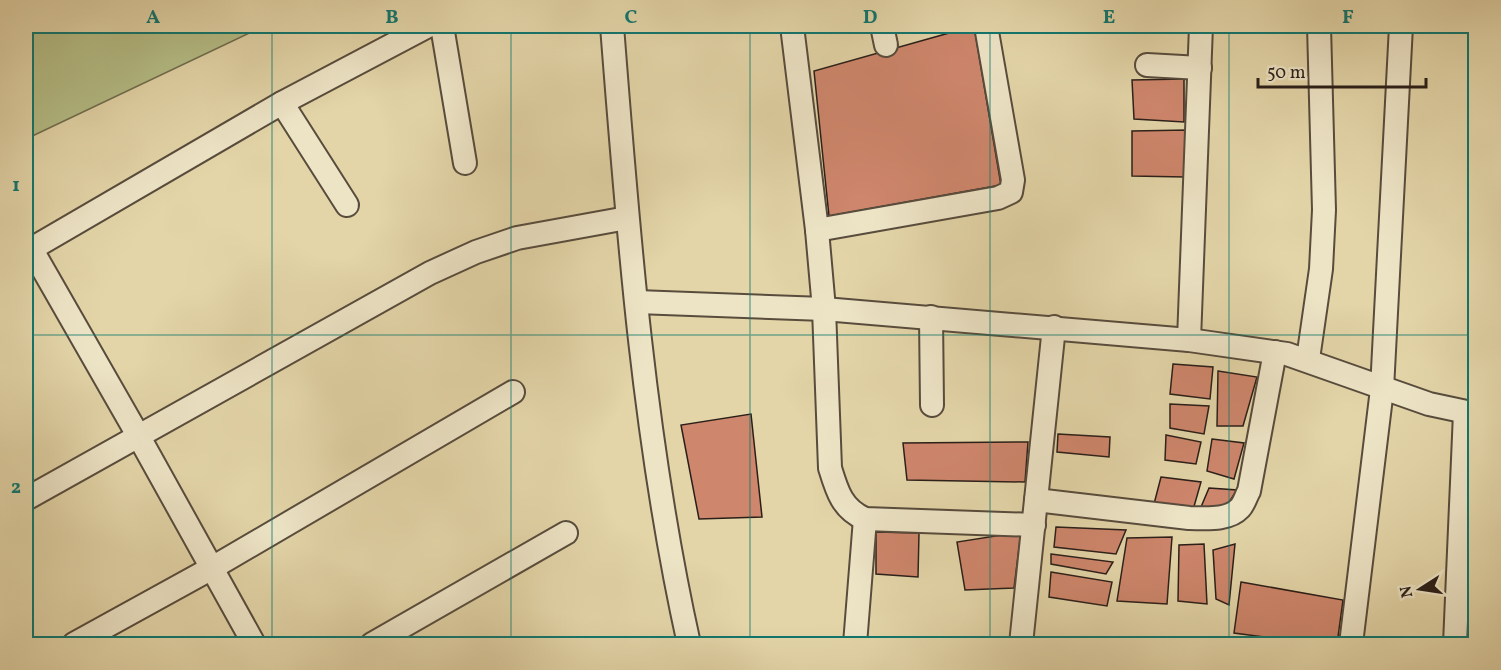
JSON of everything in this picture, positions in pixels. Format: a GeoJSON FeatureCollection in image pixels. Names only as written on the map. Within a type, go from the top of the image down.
{"type":"FeatureCollection","features":[{"type":"Feature","properties":{"kind":"street"},"geometry":{"type":"LineString","coordinates":[[254,645],[139,437],[29,251],[282,103],[428,26]]}},
{"type":"Feature","properties":{"kind":"street"},"geometry":{"type":"LineString","coordinates":[[442,26],[465,163]]}},
{"type":"Feature","properties":{"kind":"street"},"geometry":{"type":"LineString","coordinates":[[612,26],[627,218],[657,471],[675,584],[688,645]]}},
{"type":"Feature","properties":{"kind":"street"},"geometry":{"type":"LineString","coordinates":[[792,26],[817,230],[824,309],[830,468],[836,490],[844,504],[854,514],[865,519],[1034,525]]}},
{"type":"Feature","properties":{"kind":"street"},"geometry":{"type":"LineString","coordinates":[[817,230],[998,198],[1011,192],[1013,180],[986,26]]}},
{"type":"Feature","properties":{"kind":"street"},"geometry":{"type":"LineString","coordinates":[[1189,340],[1201,26]]}},
{"type":"Feature","properties":{"kind":"street"},"geometry":{"type":"LineString","coordinates":[[1308,352],[1321,269],[1323,210],[1319,26]]}},
{"type":"Feature","properties":{"kind":"street"},"geometry":{"type":"LineString","coordinates":[[1351,645],[1382,389],[1401,26]]}},
{"type":"Feature","properties":{"kind":"street"},"geometry":{"type":"LineString","coordinates":[[1147,65],[1200,68]]}},
{"type":"Feature","properties":{"kind":"street"},"geometry":{"type":"LineString","coordinates":[[282,103],[347,205]]}},
{"type":"Feature","properties":{"kind":"street"},"geometry":{"type":"LineString","coordinates":[[26,499],[439,269],[476,252],[517,238],[627,218]]}},
{"type":"Feature","properties":{"kind":"street"},"geometry":{"type":"LineString","coordinates":[[637,302],[824,309],[1189,340],[1287,354],[1382,389],[1429,404],[1470,413],[1455,645]]}},
{"type":"Feature","properties":{"kind":"street"},"geometry":{"type":"LineString","coordinates":[[931,317],[933,405]]}},
{"type":"Feature","properties":{"kind":"street"},"geometry":{"type":"LineString","coordinates":[[1021,645],[1054,327]]}},
{"type":"Feature","properties":{"kind":"street"},"geometry":{"type":"LineString","coordinates":[[1036,500],[1188,518],[1213,518],[1235,512],[1242,507],[1249,491],[1275,352]]}},
{"type":"Feature","properties":{"kind":"street"},"geometry":{"type":"LineString","coordinates":[[74,645],[212,568],[513,393]]}},
{"type":"Feature","properties":{"kind":"street"},"geometry":{"type":"LineString","coordinates":[[855,645],[865,519]]}},
{"type":"Feature","properties":{"kind":"street"},"geometry":{"type":"LineString","coordinates":[[372,645],[566,533]]}},
{"type":"Feature","properties":{"kind":"green space"},"geometry":{"type":"Polygon","coordinates":[[[26,26],[264,26],[26,139],[26,26]]]}},
{"type":"Feature","properties":{"kind":"building"},"geometry":{"type":"Polygon","coordinates":[[[974,26],[1001,185],[829,216],[814,71],[974,26]]]}},
{"type":"Feature","properties":{"kind":"building"},"geometry":{"type":"Polygon","coordinates":[[[1184,79],[1184,122],[1134,119],[1132,80],[1184,79]]]}},
{"type":"Feature","properties":{"kind":"building"},"geometry":{"type":"Polygon","coordinates":[[[1188,130],[1186,177],[1132,176],[1132,131],[1188,130]]]}},
{"type":"Feature","properties":{"kind":"building"},"geometry":{"type":"Polygon","coordinates":[[[1173,364],[1213,367],[1210,399],[1170,394],[1173,364]]]}},
{"type":"Feature","properties":{"kind":"building"},"geometry":{"type":"Polygon","coordinates":[[[1218,371],[1257,377],[1243,426],[1217,426],[1218,371]]]}},
{"type":"Feature","properties":{"kind":"building"},"geometry":{"type":"Polygon","coordinates":[[[1170,404],[1209,406],[1204,434],[1170,428],[1170,404]]]}},
{"type":"Feature","properties":{"kind":"building"},"geometry":{"type":"Polygon","coordinates":[[[751,414],[762,517],[699,519],[681,425],[751,414]]]}},
{"type":"Feature","properties":{"kind":"building"},"geometry":{"type":"Polygon","coordinates":[[[1058,434],[1110,437],[1109,457],[1057,452],[1058,434]]]}},
{"type":"Feature","properties":{"kind":"building"},"geometry":{"type":"Polygon","coordinates":[[[1166,435],[1201,442],[1196,464],[1165,460],[1166,435]]]}},
{"type":"Feature","properties":{"kind":"building"},"geometry":{"type":"Polygon","coordinates":[[[1212,439],[1244,443],[1234,479],[1207,471],[1212,439]]]}},
{"type":"Feature","properties":{"kind":"building"},"geometry":{"type":"Polygon","coordinates":[[[1028,442],[1025,482],[907,480],[903,443],[1028,442]]]}},
{"type":"Feature","properties":{"kind":"building"},"geometry":{"type":"Polygon","coordinates":[[[1161,477],[1201,482],[1193,510],[1154,504],[1161,477]]]}},
{"type":"Feature","properties":{"kind":"building"},"geometry":{"type":"Polygon","coordinates":[[[1209,488],[1237,490],[1226,507],[1201,507],[1209,488]]]}},
{"type":"Feature","properties":{"kind":"building"},"geometry":{"type":"Polygon","coordinates":[[[1056,527],[1126,530],[1116,554],[1054,547],[1056,527]]]}},
{"type":"Feature","properties":{"kind":"building"},"geometry":{"type":"Polygon","coordinates":[[[876,532],[919,533],[918,577],[876,574],[876,532]]]}},
{"type":"Feature","properties":{"kind":"building"},"geometry":{"type":"Polygon","coordinates":[[[1021,532],[1014,588],[965,590],[957,542],[1021,532]]]}},
{"type":"Feature","properties":{"kind":"building"},"geometry":{"type":"Polygon","coordinates":[[[1172,537],[1167,604],[1117,601],[1127,538],[1172,537]]]}},
{"type":"Feature","properties":{"kind":"building"},"geometry":{"type":"Polygon","coordinates":[[[1204,544],[1207,604],[1178,601],[1179,545],[1204,544]]]}},
{"type":"Feature","properties":{"kind":"building"},"geometry":{"type":"Polygon","coordinates":[[[1235,544],[1229,605],[1216,599],[1213,550],[1235,544]]]}},
{"type":"Feature","properties":{"kind":"building"},"geometry":{"type":"Polygon","coordinates":[[[1051,554],[1113,562],[1106,574],[1051,564],[1051,554]]]}},
{"type":"Feature","properties":{"kind":"building"},"geometry":{"type":"Polygon","coordinates":[[[1051,572],[1112,582],[1107,606],[1049,597],[1051,572]]]}},
{"type":"Feature","properties":{"kind":"building"},"geometry":{"type":"Polygon","coordinates":[[[1241,582],[1343,600],[1337,644],[1316,644],[1234,633],[1241,582]]]}}]}
